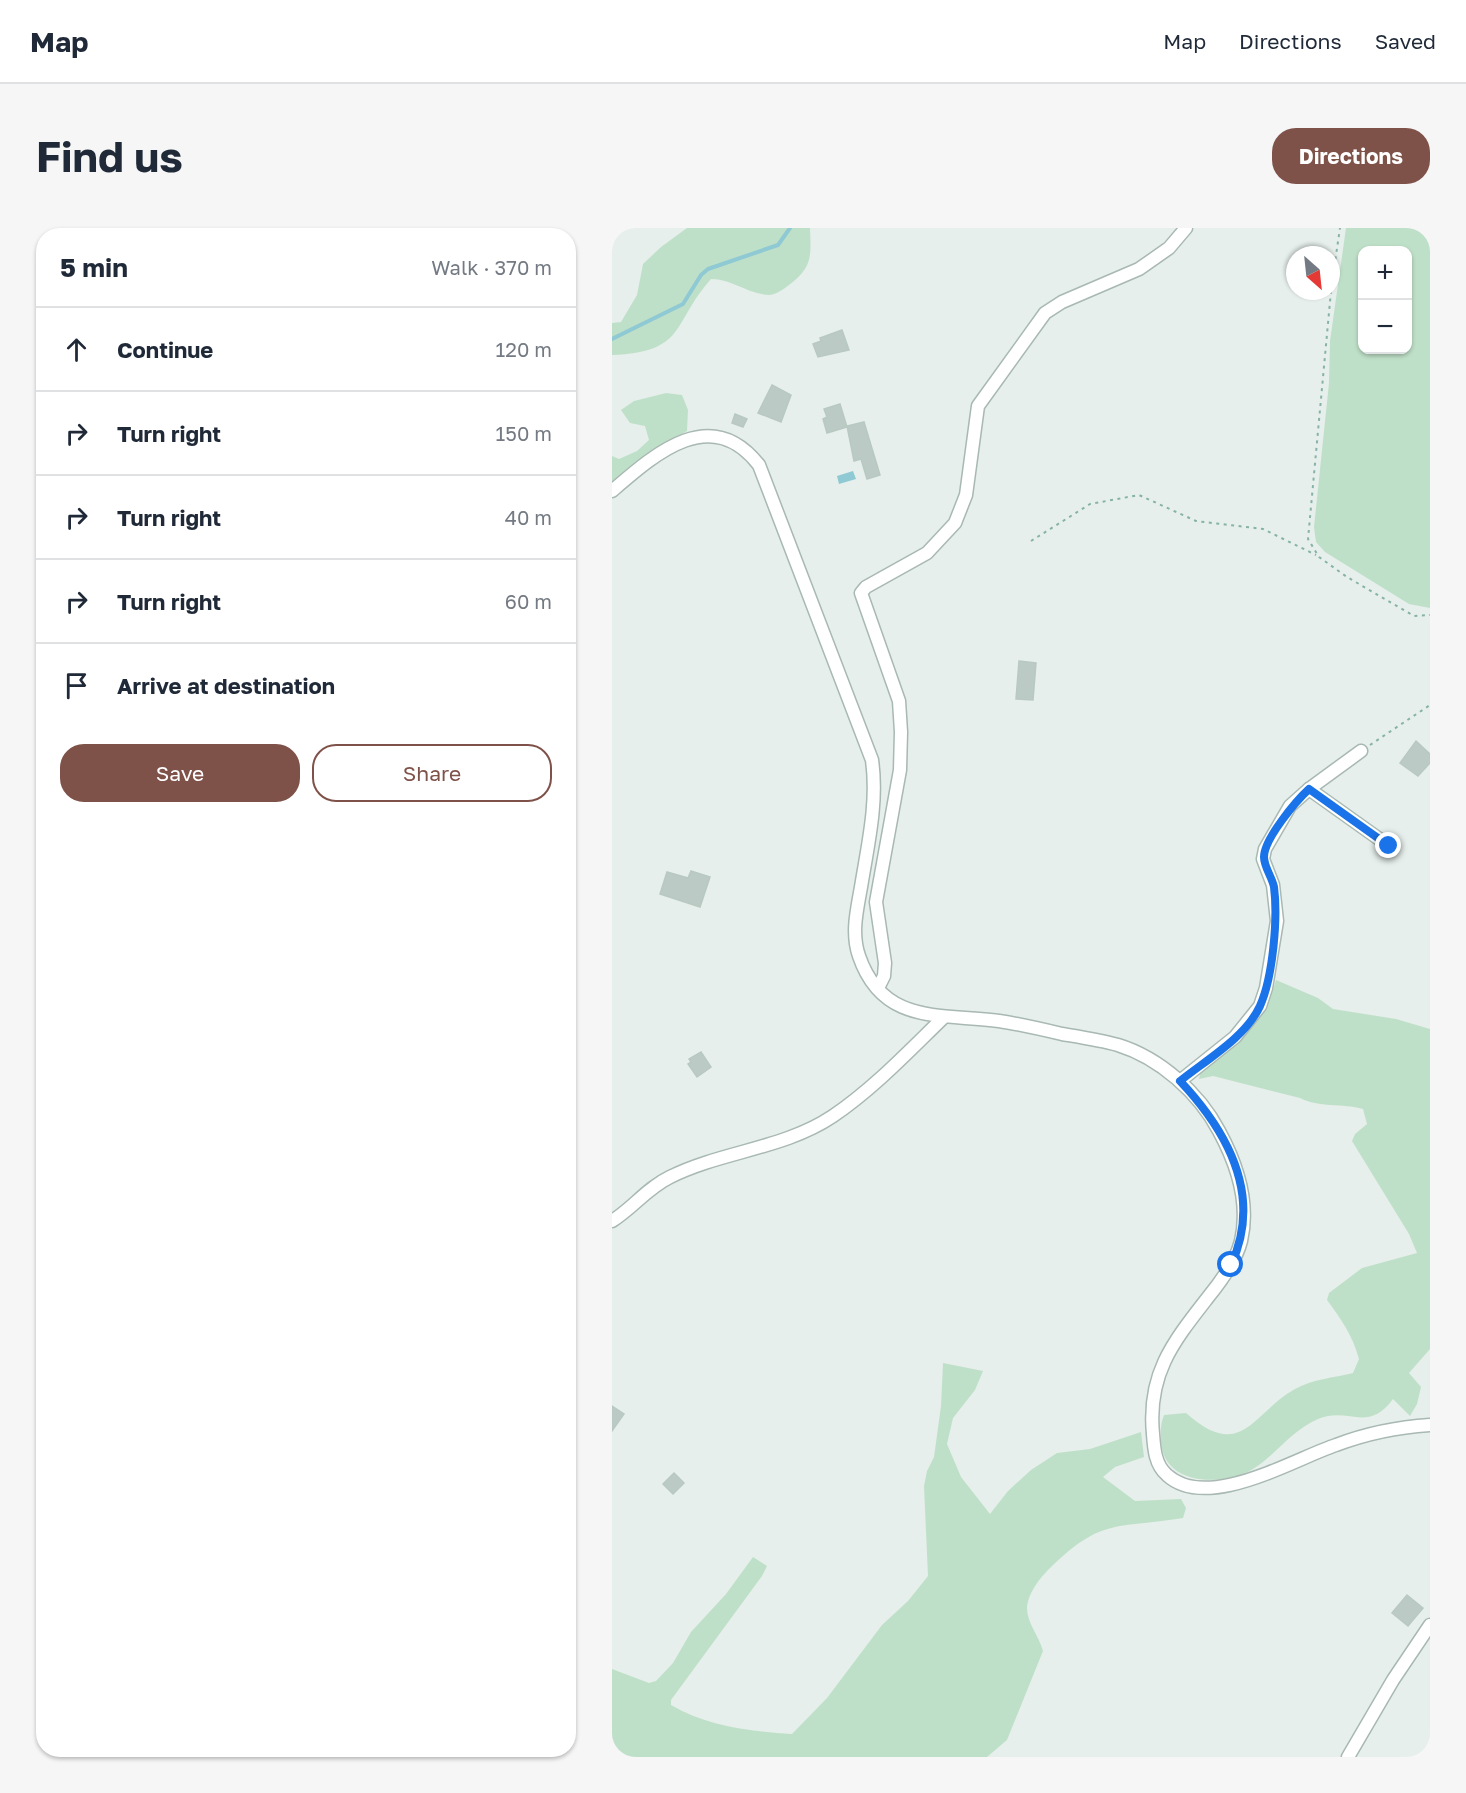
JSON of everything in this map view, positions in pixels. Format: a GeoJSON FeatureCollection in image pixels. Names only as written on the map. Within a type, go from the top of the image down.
{"type":"FeatureCollection","features":[{"type":"Feature","properties":{"kind":"street"},"geometry":{"type":"LineString","coordinates":[[878,988],[884,976],[885,963],[876,902],[900,770],[901,732],[899,701],[861,593],[866,587],[927,552],[955,523],[966,495],[978,406],[1046,313],[1062,302],[1139,269],[1169,248],[1186,228]]}},
{"type":"Feature","properties":{"kind":"street"},"geometry":{"type":"LineString","coordinates":[[612,491],[655,454],[706,435],[724,436],[738,443],[759,465],[872,760],[875,800],[854,929],[859,955],[883,995],[903,1007],[943,1018],[998,1021],[1119,1045],[1143,1056],[1180,1081],[1212,1119],[1233,1157],[1241,1187],[1244,1220],[1241,1243],[1231,1265],[1180,1333],[1163,1360],[1155,1380],[1152,1426],[1154,1446],[1158,1462],[1166,1475],[1196,1488],[1223,1486],[1259,1476],[1338,1444],[1430,1425]]}},
{"type":"Feature","properties":{"kind":"street"},"geometry":{"type":"LineString","coordinates":[[1180,1081],[1235,1036],[1260,1006],[1266,988],[1277,921],[1274,885],[1263,859],[1265,849],[1290,806],[1309,789],[1361,751]]}},
{"type":"Feature","properties":{"kind":"street"},"geometry":{"type":"LineString","coordinates":[[1309,789],[1389,846]]}},
{"type":"Feature","properties":{"kind":"street"},"geometry":{"type":"LineString","coordinates":[[612,1221],[626,1213],[648,1190],[669,1177],[734,1154],[790,1138],[833,1116],[893,1067],[943,1018]]}},
{"type":"Feature","properties":{"kind":"street"},"geometry":{"type":"LineString","coordinates":[[1348,1757],[1393,1680],[1430,1625]]}},
{"type":"Feature","properties":{"kind":"path"},"geometry":{"type":"LineString","coordinates":[[1337,246],[1340,228]]}},
{"type":"Feature","properties":{"kind":"path"},"geometry":{"type":"LineString","coordinates":[[1319,557],[1308,538],[1309,512],[1330,300]]}},
{"type":"Feature","properties":{"kind":"path"},"geometry":{"type":"LineString","coordinates":[[1031,541],[1090,504],[1139,495],[1196,521],[1263,529],[1319,557],[1414,616],[1430,615]]}},
{"type":"Feature","properties":{"kind":"path"},"geometry":{"type":"LineString","coordinates":[[1361,751],[1430,705]]}},
{"type":"Feature","properties":{"kind":"green space"},"geometry":{"type":"Polygon","coordinates":[[[687,228],[810,228],[809,260],[797,279],[771,295],[754,292],[726,281],[711,279],[698,295],[675,333],[666,342],[636,353],[612,355],[612,323],[621,322],[637,295],[643,264],[687,228]]]}},
{"type":"Feature","properties":{"kind":"green space"},"geometry":{"type":"Polygon","coordinates":[[[1346,228],[1430,228],[1430,608],[1409,604],[1325,552],[1316,542],[1314,527],[1329,383],[1330,341],[1336,300],[1340,300],[1340,270],[1346,228]]]}},
{"type":"Feature","properties":{"kind":"green space"},"geometry":{"type":"Polygon","coordinates":[[[666,393],[682,395],[688,410],[687,431],[653,450],[612,484],[612,456],[619,459],[637,451],[649,440],[645,426],[630,423],[621,410],[634,401],[666,393]]]}},
{"type":"Feature","properties":{"kind":"green space"},"geometry":{"type":"Polygon","coordinates":[[[1276,980],[1318,998],[1333,1009],[1396,1019],[1430,1029],[1430,1349],[1409,1373],[1421,1387],[1417,1404],[1410,1416],[1393,1399],[1375,1415],[1357,1417],[1339,1415],[1318,1419],[1298,1431],[1263,1462],[1245,1473],[1219,1479],[1192,1478],[1171,1466],[1164,1456],[1161,1425],[1164,1415],[1186,1413],[1205,1427],[1221,1434],[1234,1433],[1246,1428],[1295,1389],[1316,1381],[1353,1373],[1359,1359],[1350,1335],[1327,1300],[1329,1293],[1362,1268],[1417,1253],[1409,1234],[1352,1141],[1355,1134],[1367,1124],[1363,1109],[1315,1103],[1213,1076],[1199,1079],[1201,1070],[1237,1041],[1256,1021],[1264,1010],[1276,980]]]}},
{"type":"Feature","properties":{"kind":"green space"},"geometry":{"type":"Polygon","coordinates":[[[943,1363],[983,1371],[975,1390],[953,1418],[947,1444],[961,1477],[990,1514],[1008,1491],[1031,1470],[1057,1453],[1090,1449],[1141,1432],[1144,1457],[1115,1467],[1103,1477],[1135,1501],[1181,1499],[1186,1508],[1183,1518],[1125,1525],[1097,1533],[1067,1552],[1038,1581],[1027,1608],[1029,1619],[1043,1651],[1007,1740],[987,1757],[612,1757],[612,1669],[649,1683],[656,1681],[673,1663],[691,1632],[726,1594],[753,1557],[767,1566],[762,1576],[671,1700],[671,1705],[700,1718],[730,1727],[792,1734],[827,1698],[882,1625],[908,1601],[928,1576],[924,1486],[927,1471],[934,1457],[941,1406],[943,1363]]]}},
{"type":"Feature","properties":{"kind":"water"},"geometry":{"type":"Polygon","coordinates":[[[853,471],[856,479],[839,484],[837,476],[853,471]]]}},
{"type":"Feature","properties":{"kind":"building"},"geometry":{"type":"Polygon","coordinates":[[[842,330],[849,350],[818,357],[813,344],[821,341],[820,338],[842,330]]]}},
{"type":"Feature","properties":{"kind":"building"},"geometry":{"type":"Polygon","coordinates":[[[772,385],[791,395],[781,422],[758,413],[772,385]]]}},
{"type":"Feature","properties":{"kind":"building"},"geometry":{"type":"Polygon","coordinates":[[[840,404],[847,427],[827,433],[823,419],[827,417],[824,409],[840,404]]]}},
{"type":"Feature","properties":{"kind":"building"},"geometry":{"type":"Polygon","coordinates":[[[735,414],[747,419],[743,427],[732,423],[735,414]]]}},
{"type":"Feature","properties":{"kind":"building"},"geometry":{"type":"Polygon","coordinates":[[[864,422],[880,475],[867,479],[861,459],[854,461],[847,426],[864,422]]]}},
{"type":"Feature","properties":{"kind":"building"},"geometry":{"type":"Polygon","coordinates":[[[1019,661],[1036,663],[1033,700],[1016,699],[1019,661]]]}},
{"type":"Feature","properties":{"kind":"building"},"geometry":{"type":"Polygon","coordinates":[[[1416,741],[1430,754],[1430,763],[1418,776],[1400,763],[1416,741]]]}},
{"type":"Feature","properties":{"kind":"building"},"geometry":{"type":"Polygon","coordinates":[[[691,871],[710,877],[700,907],[660,894],[667,872],[688,878],[691,871]]]}},
{"type":"Feature","properties":{"kind":"building"},"geometry":{"type":"Polygon","coordinates":[[[701,1052],[711,1067],[697,1077],[688,1064],[691,1062],[689,1059],[701,1052]]]}},
{"type":"Feature","properties":{"kind":"building"},"geometry":{"type":"Polygon","coordinates":[[[612,1406],[624,1414],[612,1431],[612,1406]]]}},
{"type":"Feature","properties":{"kind":"building"},"geometry":{"type":"Polygon","coordinates":[[[674,1473],[684,1483],[673,1494],[663,1484],[674,1473]]]}},
{"type":"Feature","properties":{"kind":"building"},"geometry":{"type":"Polygon","coordinates":[[[1407,1595],[1423,1608],[1408,1626],[1392,1613],[1407,1595]]]}},
{"type":"Feature","properties":{"kind":"waterway"},"geometry":{"type":"LineString","coordinates":[[612,339],[683,304],[701,275],[708,269],[778,245],[790,228]]}},
{"type":"Feature","properties":{"kind":"route"},"geometry":{"type":"LineString","coordinates":[[1231,1265],[1241,1243],[1244,1220],[1241,1187],[1233,1157],[1212,1119],[1180,1081],[1235,1036],[1260,1006],[1266,988],[1277,921],[1274,885],[1263,859],[1265,849],[1290,806],[1309,789],[1389,846]]}}]}
